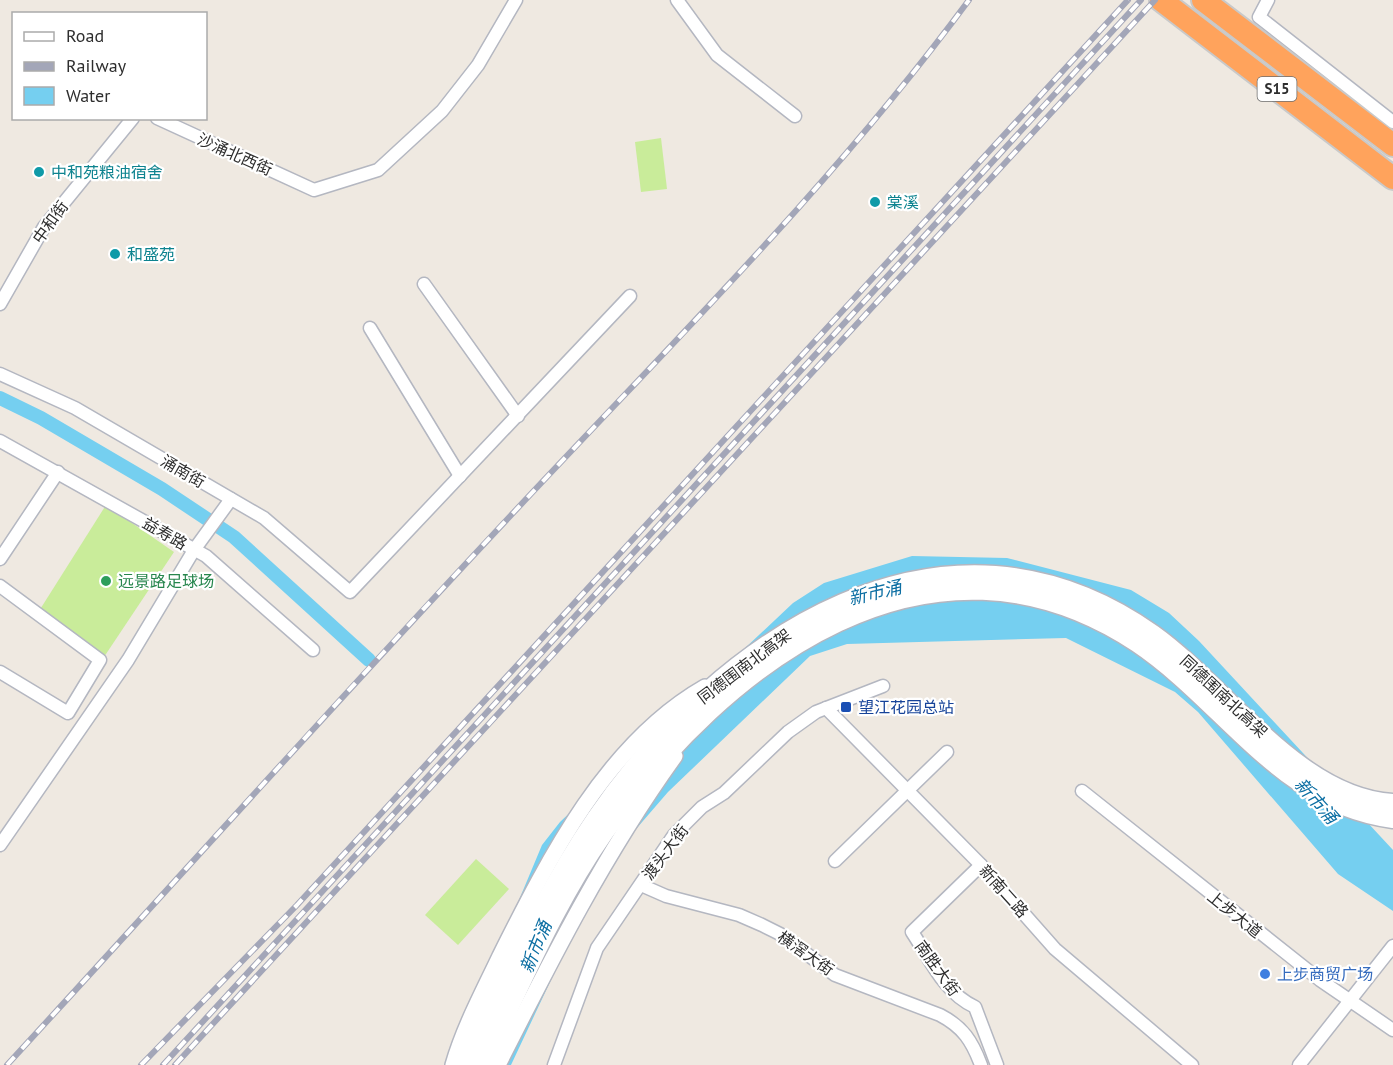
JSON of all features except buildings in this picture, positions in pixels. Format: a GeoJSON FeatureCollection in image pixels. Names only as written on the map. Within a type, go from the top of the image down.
{"type":"FeatureCollection","features":[{"type":"Feature","properties":{"kind":"highway","name":"S15"},"geometry":{"type":"LineString","coordinates":[[1161,0],[1393,178]]}},
{"type":"Feature","properties":{"kind":"highway","name":"S15"},"geometry":{"type":"LineString","coordinates":[[1203,0],[1393,145]]}},
{"type":"Feature","properties":{"kind":"main road","name":"同德围南北高架"},"geometry":{"type":"LineString","coordinates":[[465,1065],[534,924],[585,835],[623,782],[670,727],[731,672],[788,631],[845,600],[877,588],[919,578],[981,573],[1035,581],[1087,598],[1153,634],[1188,662],[1268,738],[1328,783],[1365,798],[1393,803]]}},
{"type":"Feature","properties":{"kind":"main road","name":"同德围南北高架"},"geometry":{"type":"LineString","coordinates":[[482,1065],[562,902],[603,834],[652,770],[709,710],[774,659],[841,621],[921,593],[993,590],[1057,603],[1115,630],[1175,672],[1290,777],[1335,805],[1369,816],[1393,819]]}},
{"type":"Feature","properties":{"kind":"street","name":"沙涌北西街"},"geometry":{"type":"LineString","coordinates":[[161,120],[314,190],[378,170],[442,111],[478,65],[516,0]]}},
{"type":"Feature","properties":{"kind":"street"},"geometry":{"type":"LineString","coordinates":[[677,0],[717,55],[795,116]]}},
{"type":"Feature","properties":{"kind":"street"},"geometry":{"type":"LineString","coordinates":[[1268,0],[1259,18],[1393,123]]}},
{"type":"Feature","properties":{"kind":"street","name":"中和街"},"geometry":{"type":"LineString","coordinates":[[0,304],[44,227],[131,120]]}},
{"type":"Feature","properties":{"kind":"street"},"geometry":{"type":"LineString","coordinates":[[424,284],[518,416]]}},
{"type":"Feature","properties":{"kind":"street"},"geometry":{"type":"LineString","coordinates":[[370,328],[460,476],[630,296]]}},
{"type":"Feature","properties":{"kind":"street","name":"涌南街"},"geometry":{"type":"LineString","coordinates":[[0,374],[75,408],[264,518],[350,592],[460,476]]}},
{"type":"Feature","properties":{"kind":"street","name":"益寿路"},"geometry":{"type":"LineString","coordinates":[[0,441],[206,556],[313,650]]}},
{"type":"Feature","properties":{"kind":"street"},"geometry":{"type":"LineString","coordinates":[[0,559],[58,472]]}},
{"type":"Feature","properties":{"kind":"street"},"geometry":{"type":"LineString","coordinates":[[0,844],[128,660],[194,550],[231,499]]}},
{"type":"Feature","properties":{"kind":"street"},"geometry":{"type":"LineString","coordinates":[[0,586],[100,660],[68,713],[0,672]]}},
{"type":"Feature","properties":{"kind":"street"},"geometry":{"type":"LineString","coordinates":[[453,1065],[464,1030],[523,910],[585,806],[616,766],[654,725],[692,695],[731,672]]}},
{"type":"Feature","properties":{"kind":"street","name":"渡头大街"},"geometry":{"type":"LineString","coordinates":[[554,1065],[597,948],[674,836],[702,807],[724,793],[788,732],[826,708],[882,686]]}},
{"type":"Feature","properties":{"kind":"street","name":"新南二路"},"geometry":{"type":"LineString","coordinates":[[826,708],[981,865],[1055,949],[1192,1065]]}},
{"type":"Feature","properties":{"kind":"street"},"geometry":{"type":"LineString","coordinates":[[498,1065],[590,885],[630,820],[709,710]]}},
{"type":"Feature","properties":{"kind":"street"},"geometry":{"type":"LineString","coordinates":[[835,861],[947,752]]}},
{"type":"Feature","properties":{"kind":"street","name":"上步大道"},"geometry":{"type":"LineString","coordinates":[[1082,791],[1267,939],[1393,1030]]}},
{"type":"Feature","properties":{"kind":"street","name":"南胜大街"},"geometry":{"type":"LineString","coordinates":[[981,865],[912,932],[946,985],[961,1000],[975,1007],[997,1065]]}},
{"type":"Feature","properties":{"kind":"street","name":"横滘大街"},"geometry":{"type":"LineString","coordinates":[[641,885],[666,896],[739,915],[780,934],[835,975],[947,1018],[969,1038],[981,1065]]}},
{"type":"Feature","properties":{"kind":"street"},"geometry":{"type":"LineString","coordinates":[[1299,1065],[1393,946]]}},
{"type":"Feature","properties":{"kind":"green space"},"geometry":{"type":"Polygon","coordinates":[[[661,138],[667,189],[641,192],[635,142],[661,138]]]}},
{"type":"Feature","properties":{"kind":"green space","name":"远景路足球场"},"geometry":{"type":"Polygon","coordinates":[[[106,505],[174,552],[104,657],[39,611],[106,505]]]}},
{"type":"Feature","properties":{"kind":"green space"},"geometry":{"type":"Polygon","coordinates":[[[476,859],[509,889],[458,945],[425,915],[476,859]]]}},
{"type":"Feature","properties":{"kind":"water","name":"新市涌"},"geometry":{"type":"Polygon","coordinates":[[[912,556],[1007,558],[1131,590],[1169,613],[1199,641],[1393,850],[1393,911],[1338,874],[1198,712],[1175,692],[1066,638],[847,644],[810,656],[668,792],[605,865],[511,1065],[453,1065],[480,993],[542,845],[560,822],[793,603],[824,583],[912,556]]]}},
{"type":"Feature","properties":{"kind":"waterway"},"geometry":{"type":"LineString","coordinates":[[0,398],[41,418],[162,489],[234,537],[369,660]]}},
{"type":"Feature","properties":{"kind":"railway"},"geometry":{"type":"LineString","coordinates":[[7,1065],[386,649],[807,198],[863,134],[969,0]]}},
{"type":"Feature","properties":{"kind":"railway"},"geometry":{"type":"LineString","coordinates":[[141,1065],[297,905],[1128,0]]}},
{"type":"Feature","properties":{"kind":"railway"},"geometry":{"type":"LineString","coordinates":[[163,1065],[1141,0]]}},
{"type":"Feature","properties":{"kind":"railway"},"geometry":{"type":"LineString","coordinates":[[175,1065],[1155,0]]}},
{"type":"Feature","properties":{"kind":"place","name":"中和苑粮油宿舍"},"geometry":{"type":"Point","coordinates":[39,172]}},
{"type":"Feature","properties":{"kind":"place","name":"棠溪"},"geometry":{"type":"Point","coordinates":[875,202]}},
{"type":"Feature","properties":{"kind":"place","name":"和盛苑"},"geometry":{"type":"Point","coordinates":[115,254]}},
{"type":"Feature","properties":{"kind":"place","name":"远景路足球场"},"geometry":{"type":"Point","coordinates":[106,581]}},
{"type":"Feature","properties":{"kind":"place","name":"望江花园总站"},"geometry":{"type":"Point","coordinates":[846,707]}},
{"type":"Feature","properties":{"kind":"place","name":"上步商贸广场"},"geometry":{"type":"Point","coordinates":[1265,974]}}]}
